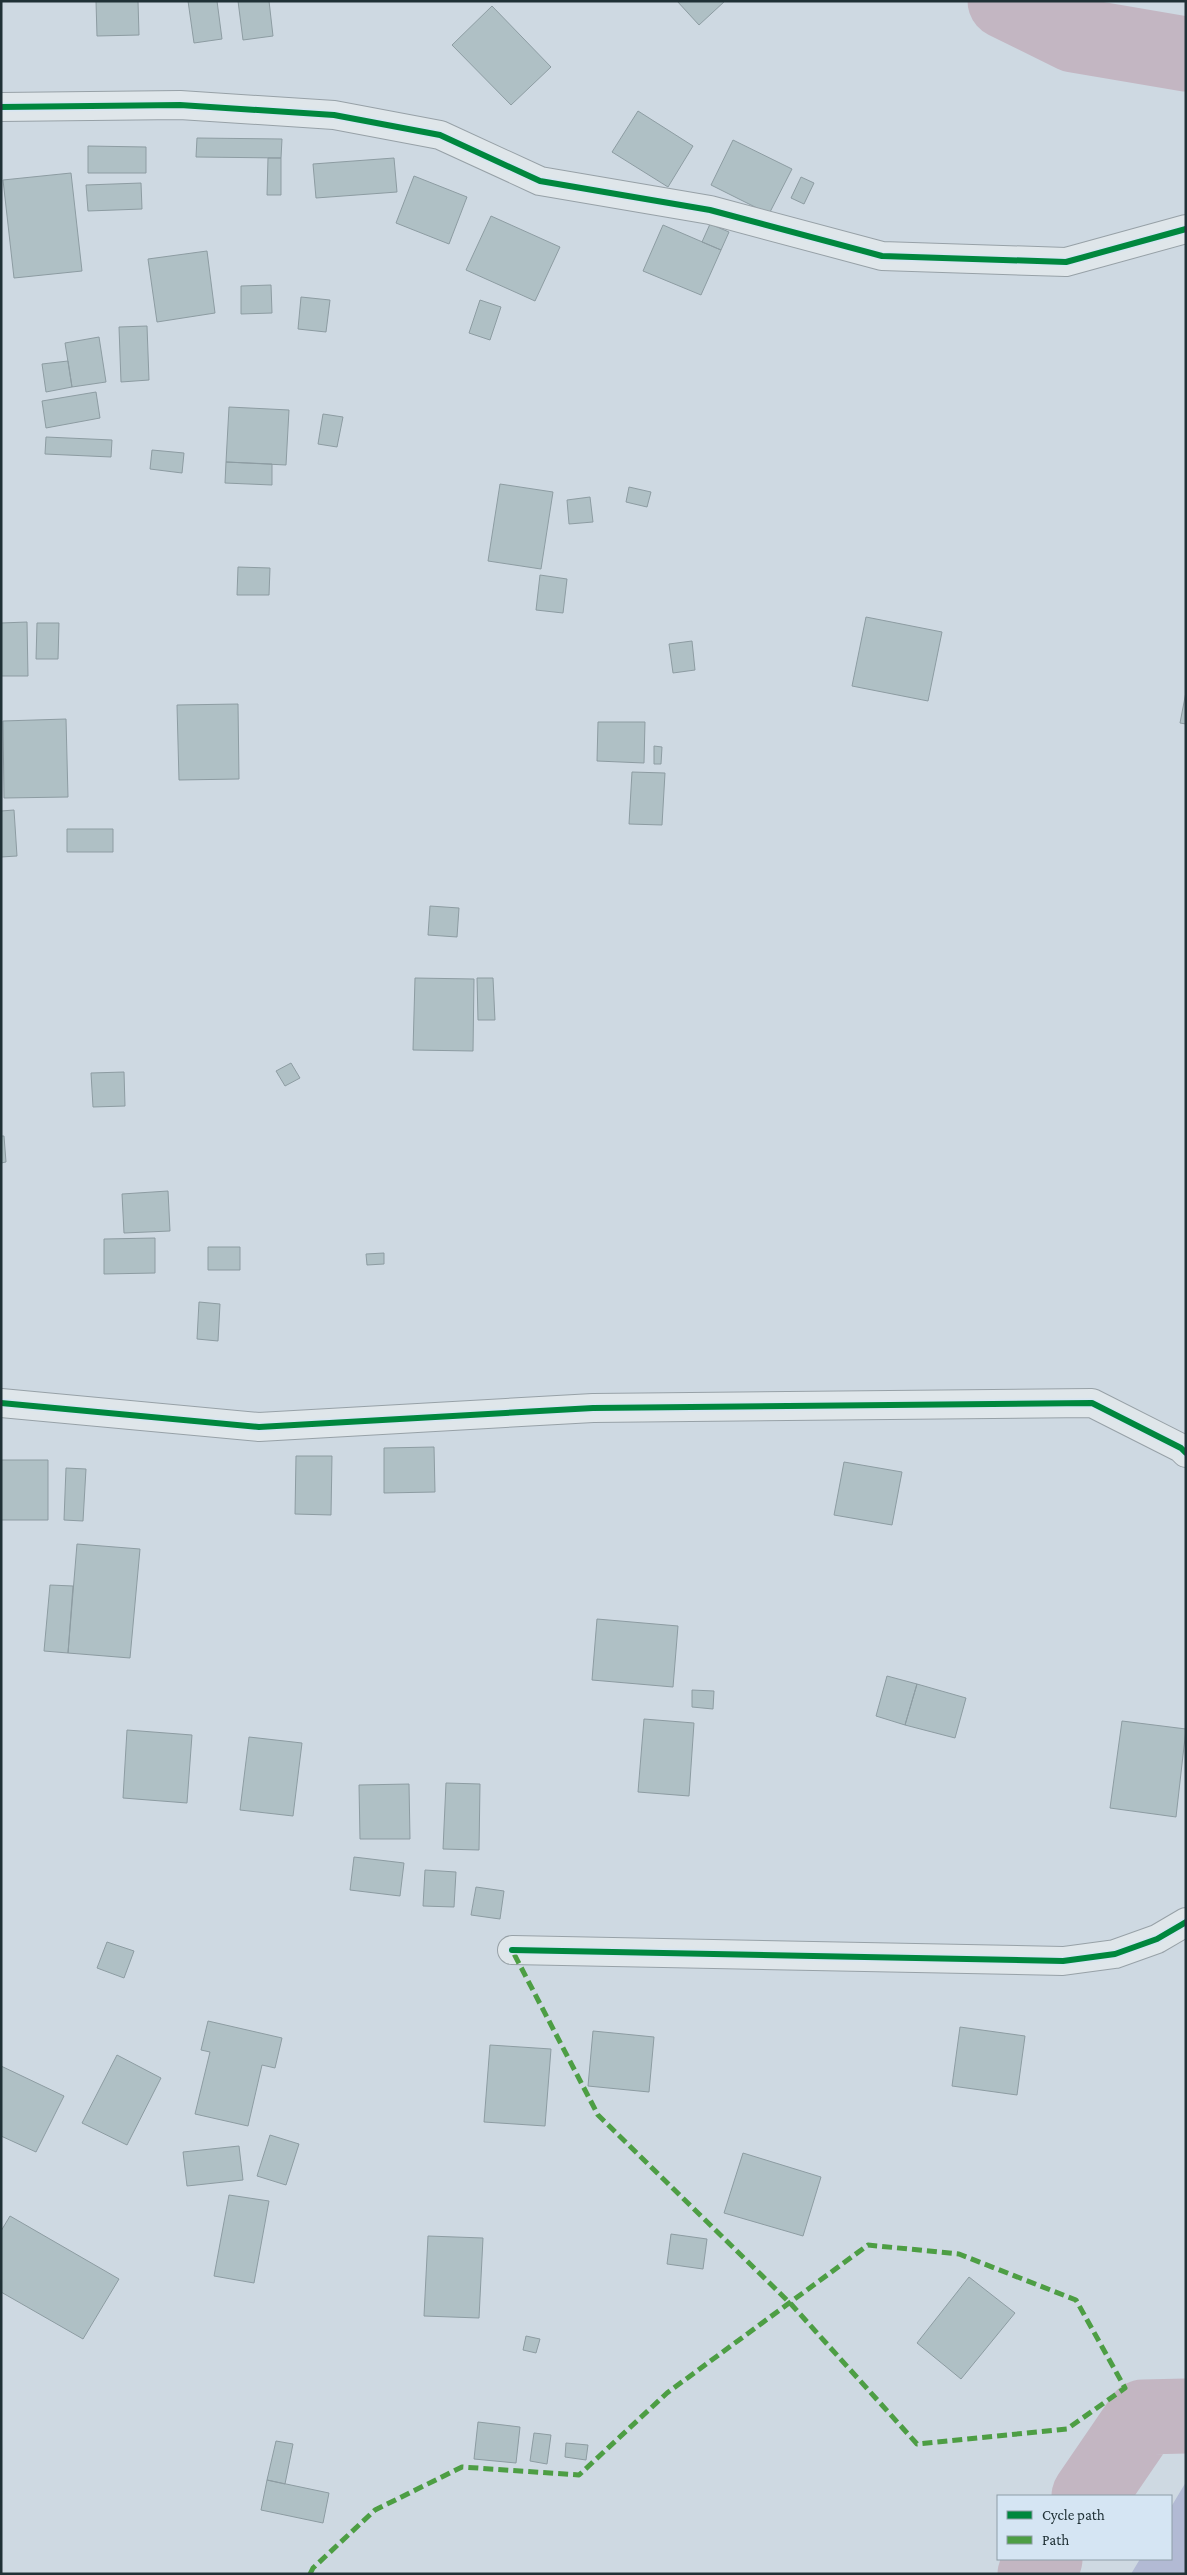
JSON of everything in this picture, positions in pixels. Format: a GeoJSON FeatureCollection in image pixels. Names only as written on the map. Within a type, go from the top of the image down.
{"type":"FeatureCollection","features":[{"type":"Feature","properties":{"kind":"street"},"geometry":{"type":"LineString","coordinates":[[1,107],[180,105],[334,115],[440,135],[540,181],[710,210],[882,256],[1066,262],[1186,229]]}},
{"type":"Feature","properties":{"kind":"street"},"geometry":{"type":"LineString","coordinates":[[1,1403],[258,1427],[593,1408],[1092,1403],[1181,1448],[1186,1453]]}},
{"type":"Feature","properties":{"kind":"street"},"geometry":{"type":"LineString","coordinates":[[512,1950],[1063,1961],[1115,1954],[1156,1939],[1186,1922]]}},
{"type":"Feature","properties":{"kind":"shaded area"},"geometry":{"type":"Polygon","coordinates":[[[1186,2482],[1186,2574],[1131,2574],[1139,2560],[1172,2560],[1172,2505],[1186,2482]]]}},
{"type":"Feature","properties":{"kind":"building"},"geometry":{"type":"Polygon","coordinates":[[[96,1],[138,1],[139,35],[97,36],[96,1]]]}},
{"type":"Feature","properties":{"kind":"building"},"geometry":{"type":"Polygon","coordinates":[[[188,1],[217,1],[222,39],[194,43],[188,1]]]}},
{"type":"Feature","properties":{"kind":"building"},"geometry":{"type":"Polygon","coordinates":[[[238,1],[269,1],[273,36],[243,40],[238,1]]]}},
{"type":"Feature","properties":{"kind":"building"},"geometry":{"type":"Polygon","coordinates":[[[677,1],[725,1],[699,25],[677,1]]]}},
{"type":"Feature","properties":{"kind":"building"},"geometry":{"type":"Polygon","coordinates":[[[492,6],[551,67],[511,105],[452,45],[492,6]]]}},
{"type":"Feature","properties":{"kind":"building"},"geometry":{"type":"Polygon","coordinates":[[[638,111],[693,146],[668,187],[612,152],[638,111]]]}},
{"type":"Feature","properties":{"kind":"building"},"geometry":{"type":"Polygon","coordinates":[[[197,138],[282,139],[281,158],[196,157],[197,138]]]}},
{"type":"Feature","properties":{"kind":"building"},"geometry":{"type":"Polygon","coordinates":[[[733,140],[792,169],[769,214],[711,185],[733,140]]]}},
{"type":"Feature","properties":{"kind":"building"},"geometry":{"type":"Polygon","coordinates":[[[88,146],[146,147],[146,173],[88,173],[88,146]]]}},
{"type":"Feature","properties":{"kind":"building"},"geometry":{"type":"Polygon","coordinates":[[[268,158],[281,158],[281,195],[267,195],[268,158]]]}},
{"type":"Feature","properties":{"kind":"building"},"geometry":{"type":"Polygon","coordinates":[[[394,158],[397,192],[316,198],[313,164],[394,158]]]}},
{"type":"Feature","properties":{"kind":"building"},"geometry":{"type":"Polygon","coordinates":[[[71,173],[82,271],[14,278],[3,180],[71,173]]]}},
{"type":"Feature","properties":{"kind":"building"},"geometry":{"type":"Polygon","coordinates":[[[414,176],[467,197],[449,244],[396,223],[414,176]]]}},
{"type":"Feature","properties":{"kind":"building"},"geometry":{"type":"Polygon","coordinates":[[[801,177],[814,183],[804,204],[791,198],[801,177]]]}},
{"type":"Feature","properties":{"kind":"building"},"geometry":{"type":"Polygon","coordinates":[[[141,183],[142,209],[88,211],[86,185],[141,183]]]}},
{"type":"Feature","properties":{"kind":"building"},"geometry":{"type":"Polygon","coordinates":[[[491,216],[560,247],[535,301],[466,270],[491,216]]]}},
{"type":"Feature","properties":{"kind":"building"},"geometry":{"type":"Polygon","coordinates":[[[710,224],[729,232],[721,250],[702,242],[710,224]]]}},
{"type":"Feature","properties":{"kind":"building"},"geometry":{"type":"Polygon","coordinates":[[[663,225],[721,250],[701,295],[643,271],[663,225]]]}},
{"type":"Feature","properties":{"kind":"building"},"geometry":{"type":"Polygon","coordinates":[[[207,251],[215,313],[157,322],[148,259],[207,251]]]}},
{"type":"Feature","properties":{"kind":"building"},"geometry":{"type":"Polygon","coordinates":[[[271,285],[272,313],[241,314],[241,286],[271,285]]]}},
{"type":"Feature","properties":{"kind":"building"},"geometry":{"type":"Polygon","coordinates":[[[301,297],[330,300],[326,332],[298,329],[301,297]]]}},
{"type":"Feature","properties":{"kind":"building"},"geometry":{"type":"Polygon","coordinates":[[[480,300],[501,307],[490,340],[469,333],[480,300]]]}},
{"type":"Feature","properties":{"kind":"building"},"geometry":{"type":"Polygon","coordinates":[[[147,326],[149,380],[121,382],[119,327],[147,326]]]}},
{"type":"Feature","properties":{"kind":"building"},"geometry":{"type":"Polygon","coordinates":[[[99,337],[106,382],[72,387],[65,343],[99,337]]]}},
{"type":"Feature","properties":{"kind":"building"},"geometry":{"type":"Polygon","coordinates":[[[68,361],[72,387],[46,392],[42,364],[68,361]]]}},
{"type":"Feature","properties":{"kind":"building"},"geometry":{"type":"Polygon","coordinates":[[[96,392],[100,418],[46,428],[42,401],[96,392]]]}},
{"type":"Feature","properties":{"kind":"building"},"geometry":{"type":"Polygon","coordinates":[[[229,407],[289,410],[286,465],[226,462],[229,407]]]}},
{"type":"Feature","properties":{"kind":"building"},"geometry":{"type":"Polygon","coordinates":[[[323,414],[343,417],[337,447],[318,444],[323,414]]]}},
{"type":"Feature","properties":{"kind":"building"},"geometry":{"type":"Polygon","coordinates":[[[46,437],[112,440],[111,457],[45,454],[46,437]]]}},
{"type":"Feature","properties":{"kind":"building"},"geometry":{"type":"Polygon","coordinates":[[[152,450],[184,453],[182,473],[150,469],[152,450]]]}},
{"type":"Feature","properties":{"kind":"building"},"geometry":{"type":"Polygon","coordinates":[[[226,462],[272,464],[272,485],[225,483],[226,462]]]}},
{"type":"Feature","properties":{"kind":"building"},"geometry":{"type":"Polygon","coordinates":[[[500,484],[553,492],[541,569],[488,561],[500,484]]]}},
{"type":"Feature","properties":{"kind":"building"},"geometry":{"type":"Polygon","coordinates":[[[629,487],[651,492],[647,507],[626,502],[629,487]]]}},
{"type":"Feature","properties":{"kind":"building"},"geometry":{"type":"Polygon","coordinates":[[[590,497],[593,522],[569,524],[567,500],[590,497]]]}},
{"type":"Feature","properties":{"kind":"building"},"geometry":{"type":"Polygon","coordinates":[[[238,567],[270,568],[269,595],[237,595],[238,567]]]}},
{"type":"Feature","properties":{"kind":"building"},"geometry":{"type":"Polygon","coordinates":[[[540,575],[567,579],[563,613],[536,610],[540,575]]]}},
{"type":"Feature","properties":{"kind":"building"},"geometry":{"type":"Polygon","coordinates":[[[866,617],[942,632],[928,701],[852,686],[866,617]]]}},
{"type":"Feature","properties":{"kind":"building"},"geometry":{"type":"Polygon","coordinates":[[[27,622],[28,676],[1,676],[1,623],[27,622]]]}},
{"type":"Feature","properties":{"kind":"building"},"geometry":{"type":"Polygon","coordinates":[[[37,623],[59,623],[58,659],[36,659],[37,623]]]}},
{"type":"Feature","properties":{"kind":"building"},"geometry":{"type":"Polygon","coordinates":[[[692,641],[695,670],[673,673],[669,644],[692,641]]]}},
{"type":"Feature","properties":{"kind":"building"},"geometry":{"type":"Polygon","coordinates":[[[1186,692],[1186,724],[1180,723],[1186,692]]]}},
{"type":"Feature","properties":{"kind":"building"},"geometry":{"type":"Polygon","coordinates":[[[238,704],[239,779],[179,780],[177,705],[238,704]]]}},
{"type":"Feature","properties":{"kind":"building"},"geometry":{"type":"Polygon","coordinates":[[[66,719],[68,797],[4,798],[3,721],[66,719]]]}},
{"type":"Feature","properties":{"kind":"building"},"geometry":{"type":"Polygon","coordinates":[[[598,722],[645,722],[644,763],[597,761],[598,722]]]}},
{"type":"Feature","properties":{"kind":"building"},"geometry":{"type":"Polygon","coordinates":[[[654,746],[662,747],[661,764],[654,764],[654,746]]]}},
{"type":"Feature","properties":{"kind":"building"},"geometry":{"type":"Polygon","coordinates":[[[632,772],[665,773],[662,825],[629,824],[632,772]]]}},
{"type":"Feature","properties":{"kind":"building"},"geometry":{"type":"Polygon","coordinates":[[[14,810],[17,856],[1,857],[1,811],[14,810]]]}},
{"type":"Feature","properties":{"kind":"building"},"geometry":{"type":"Polygon","coordinates":[[[67,829],[113,829],[113,852],[67,852],[67,829]]]}},
{"type":"Feature","properties":{"kind":"building"},"geometry":{"type":"Polygon","coordinates":[[[430,906],[459,908],[457,937],[428,935],[430,906]]]}},
{"type":"Feature","properties":{"kind":"building"},"geometry":{"type":"Polygon","coordinates":[[[415,978],[474,979],[473,1051],[413,1050],[415,978]]]}},
{"type":"Feature","properties":{"kind":"building"},"geometry":{"type":"Polygon","coordinates":[[[477,978],[493,978],[495,1020],[478,1020],[477,978]]]}},
{"type":"Feature","properties":{"kind":"building"},"geometry":{"type":"Polygon","coordinates":[[[291,1063],[300,1078],[285,1086],[276,1071],[291,1063]]]}},
{"type":"Feature","properties":{"kind":"building"},"geometry":{"type":"Polygon","coordinates":[[[124,1072],[125,1106],[93,1107],[91,1073],[124,1072]]]}},
{"type":"Feature","properties":{"kind":"building"},"geometry":{"type":"Polygon","coordinates":[[[1,1136],[4,1136],[6,1162],[1,1163],[1,1136]]]}},
{"type":"Feature","properties":{"kind":"building"},"geometry":{"type":"Polygon","coordinates":[[[168,1191],[170,1231],[124,1233],[122,1194],[168,1191]]]}},
{"type":"Feature","properties":{"kind":"building"},"geometry":{"type":"Polygon","coordinates":[[[155,1238],[155,1273],[104,1274],[104,1239],[155,1238]]]}},
{"type":"Feature","properties":{"kind":"building"},"geometry":{"type":"Polygon","coordinates":[[[208,1247],[240,1247],[240,1270],[208,1270],[208,1247]]]}},
{"type":"Feature","properties":{"kind":"building"},"geometry":{"type":"Polygon","coordinates":[[[384,1253],[384,1264],[367,1265],[366,1254],[384,1253]]]}},
{"type":"Feature","properties":{"kind":"building"},"geometry":{"type":"Polygon","coordinates":[[[199,1302],[220,1304],[218,1341],[197,1339],[199,1302]]]}},
{"type":"Feature","properties":{"kind":"building"},"geometry":{"type":"Polygon","coordinates":[[[434,1447],[435,1492],[384,1493],[384,1448],[434,1447]]]}},
{"type":"Feature","properties":{"kind":"building"},"geometry":{"type":"Polygon","coordinates":[[[296,1456],[332,1456],[331,1515],[295,1514],[296,1456]]]}},
{"type":"Feature","properties":{"kind":"building"},"geometry":{"type":"Polygon","coordinates":[[[1,1460],[48,1460],[48,1520],[1,1520],[1,1460]]]}},
{"type":"Feature","properties":{"kind":"building"},"geometry":{"type":"Polygon","coordinates":[[[844,1462],[902,1472],[892,1525],[834,1515],[844,1462]]]}},
{"type":"Feature","properties":{"kind":"building"},"geometry":{"type":"Polygon","coordinates":[[[66,1468],[86,1469],[83,1521],[64,1520],[66,1468]]]}},
{"type":"Feature","properties":{"kind":"building"},"geometry":{"type":"Polygon","coordinates":[[[77,1544],[140,1549],[130,1658],[68,1653],[77,1544]]]}},
{"type":"Feature","properties":{"kind":"building"},"geometry":{"type":"Polygon","coordinates":[[[50,1585],[73,1586],[68,1653],[44,1651],[50,1585]]]}},
{"type":"Feature","properties":{"kind":"building"},"geometry":{"type":"Polygon","coordinates":[[[597,1619],[678,1626],[673,1687],[592,1680],[597,1619]]]}},
{"type":"Feature","properties":{"kind":"building"},"geometry":{"type":"Polygon","coordinates":[[[887,1676],[917,1684],[905,1725],[876,1716],[887,1676]]]}},
{"type":"Feature","properties":{"kind":"building"},"geometry":{"type":"Polygon","coordinates":[[[917,1684],[966,1698],[955,1738],[905,1725],[917,1684]]]}},
{"type":"Feature","properties":{"kind":"building"},"geometry":{"type":"Polygon","coordinates":[[[692,1690],[714,1691],[713,1709],[692,1707],[692,1690]]]}},
{"type":"Feature","properties":{"kind":"building"},"geometry":{"type":"Polygon","coordinates":[[[644,1719],[694,1723],[689,1796],[638,1792],[644,1719]]]}},
{"type":"Feature","properties":{"kind":"building"},"geometry":{"type":"Polygon","coordinates":[[[1122,1721],[1186,1729],[1176,1817],[1110,1808],[1122,1721]]]}},
{"type":"Feature","properties":{"kind":"building"},"geometry":{"type":"Polygon","coordinates":[[[127,1730],[192,1735],[187,1803],[123,1798],[127,1730]]]}},
{"type":"Feature","properties":{"kind":"building"},"geometry":{"type":"Polygon","coordinates":[[[249,1737],[302,1743],[293,1816],[240,1810],[249,1737]]]}},
{"type":"Feature","properties":{"kind":"building"},"geometry":{"type":"Polygon","coordinates":[[[446,1783],[480,1784],[479,1850],[443,1849],[446,1783]]]}},
{"type":"Feature","properties":{"kind":"building"},"geometry":{"type":"Polygon","coordinates":[[[409,1784],[410,1839],[360,1839],[359,1785],[409,1784]]]}},
{"type":"Feature","properties":{"kind":"building"},"geometry":{"type":"Polygon","coordinates":[[[354,1857],[404,1863],[400,1896],[350,1890],[354,1857]]]}},
{"type":"Feature","properties":{"kind":"building"},"geometry":{"type":"Polygon","coordinates":[[[425,1870],[456,1872],[454,1907],[423,1906],[425,1870]]]}},
{"type":"Feature","properties":{"kind":"building"},"geometry":{"type":"Polygon","coordinates":[[[476,1887],[504,1891],[500,1919],[471,1915],[476,1887]]]}},
{"type":"Feature","properties":{"kind":"building"},"geometry":{"type":"Polygon","coordinates":[[[107,1942],[134,1951],[124,1978],[97,1968],[107,1942]]]}},
{"type":"Feature","properties":{"kind":"building"},"geometry":{"type":"Polygon","coordinates":[[[208,2021],[282,2038],[275,2068],[262,2065],[248,2126],[195,2114],[210,2052],[201,2050],[208,2021]]]}},
{"type":"Feature","properties":{"kind":"building"},"geometry":{"type":"Polygon","coordinates":[[[960,2027],[1025,2036],[1017,2095],[952,2086],[960,2027]]]}},
{"type":"Feature","properties":{"kind":"building"},"geometry":{"type":"Polygon","coordinates":[[[593,2031],[654,2037],[649,2092],[588,2086],[593,2031]]]}},
{"type":"Feature","properties":{"kind":"building"},"geometry":{"type":"Polygon","coordinates":[[[490,2045],[551,2049],[545,2126],[484,2122],[490,2045]]]}},
{"type":"Feature","properties":{"kind":"building"},"geometry":{"type":"Polygon","coordinates":[[[117,2055],[161,2078],[127,2145],[82,2123],[117,2055]]]}},
{"type":"Feature","properties":{"kind":"building"},"geometry":{"type":"Polygon","coordinates":[[[1,2066],[64,2096],[36,2152],[1,2136],[1,2066]]]}},
{"type":"Feature","properties":{"kind":"building"},"geometry":{"type":"Polygon","coordinates":[[[270,2135],[299,2144],[286,2185],[257,2176],[270,2135]]]}},
{"type":"Feature","properties":{"kind":"building"},"geometry":{"type":"Polygon","coordinates":[[[239,2146],[243,2180],[187,2186],[183,2152],[239,2146]]]}},
{"type":"Feature","properties":{"kind":"building"},"geometry":{"type":"Polygon","coordinates":[[[743,2153],[821,2177],[803,2236],[724,2213],[743,2153]]]}},
{"type":"Feature","properties":{"kind":"building"},"geometry":{"type":"Polygon","coordinates":[[[229,2195],[269,2201],[254,2283],[214,2276],[229,2195]]]}},
{"type":"Feature","properties":{"kind":"building"},"geometry":{"type":"Polygon","coordinates":[[[10,2216],[119,2279],[83,2339],[1,2292],[1,2231],[10,2216]]]}},
{"type":"Feature","properties":{"kind":"building"},"geometry":{"type":"Polygon","coordinates":[[[671,2234],[707,2239],[703,2269],[667,2264],[671,2234]]]}},
{"type":"Feature","properties":{"kind":"building"},"geometry":{"type":"Polygon","coordinates":[[[428,2236],[483,2238],[479,2318],[424,2316],[428,2236]]]}},
{"type":"Feature","properties":{"kind":"building"},"geometry":{"type":"Polygon","coordinates":[[[969,2277],[1015,2313],[961,2379],[917,2343],[969,2277]]]}},
{"type":"Feature","properties":{"kind":"building"},"geometry":{"type":"Polygon","coordinates":[[[526,2336],[540,2339],[536,2353],[523,2350],[526,2336]]]}},
{"type":"Feature","properties":{"kind":"building"},"geometry":{"type":"Polygon","coordinates":[[[478,2422],[520,2427],[516,2463],[474,2459],[478,2422]]]}},
{"type":"Feature","properties":{"kind":"building"},"geometry":{"type":"Polygon","coordinates":[[[534,2433],[551,2435],[547,2464],[530,2461],[534,2433]]]}},
{"type":"Feature","properties":{"kind":"building"},"geometry":{"type":"Polygon","coordinates":[[[276,2441],[293,2444],[285,2484],[267,2480],[276,2441]]]}},
{"type":"Feature","properties":{"kind":"building"},"geometry":{"type":"Polygon","coordinates":[[[566,2443],[588,2445],[586,2460],[565,2457],[566,2443]]]}},
{"type":"Feature","properties":{"kind":"building"},"geometry":{"type":"Polygon","coordinates":[[[267,2480],[329,2493],[323,2523],[261,2510],[267,2480]]]}},
{"type":"Feature","properties":{"kind":"waterway"},"geometry":{"type":"LineString","coordinates":[[1005,1],[1074,35],[1186,54]]}},
{"type":"Feature","properties":{"kind":"waterway"},"geometry":{"type":"LineString","coordinates":[[1090,2495],[1143,2417],[1186,2416]]}},
{"type":"Feature","properties":{"kind":"waterway"},"geometry":{"type":"LineString","coordinates":[[1035,2574],[1044,2560]]}},
{"type":"Feature","properties":{"kind":"marked path"},"geometry":{"type":"LineString","coordinates":[[310,2574],[313,2568],[375,2510],[462,2467],[579,2475],[667,2393],[868,2245],[959,2254],[1076,2300],[1125,2388],[1067,2429],[917,2444],[791,2304],[598,2115],[512,1950]]}},
{"type":"Feature","properties":{"kind":"cycle path"},"geometry":{"type":"LineString","coordinates":[[1,107],[180,105],[334,115],[440,135],[540,181],[710,210],[882,256],[1066,262],[1186,229]]}},
{"type":"Feature","properties":{"kind":"cycle path"},"geometry":{"type":"LineString","coordinates":[[1,1403],[259,1427],[593,1408],[1092,1403],[1181,1448],[1186,1453]]}},
{"type":"Feature","properties":{"kind":"cycle path"},"geometry":{"type":"LineString","coordinates":[[512,1950],[1063,1961],[1115,1954],[1157,1939],[1186,1922]]}}]}
